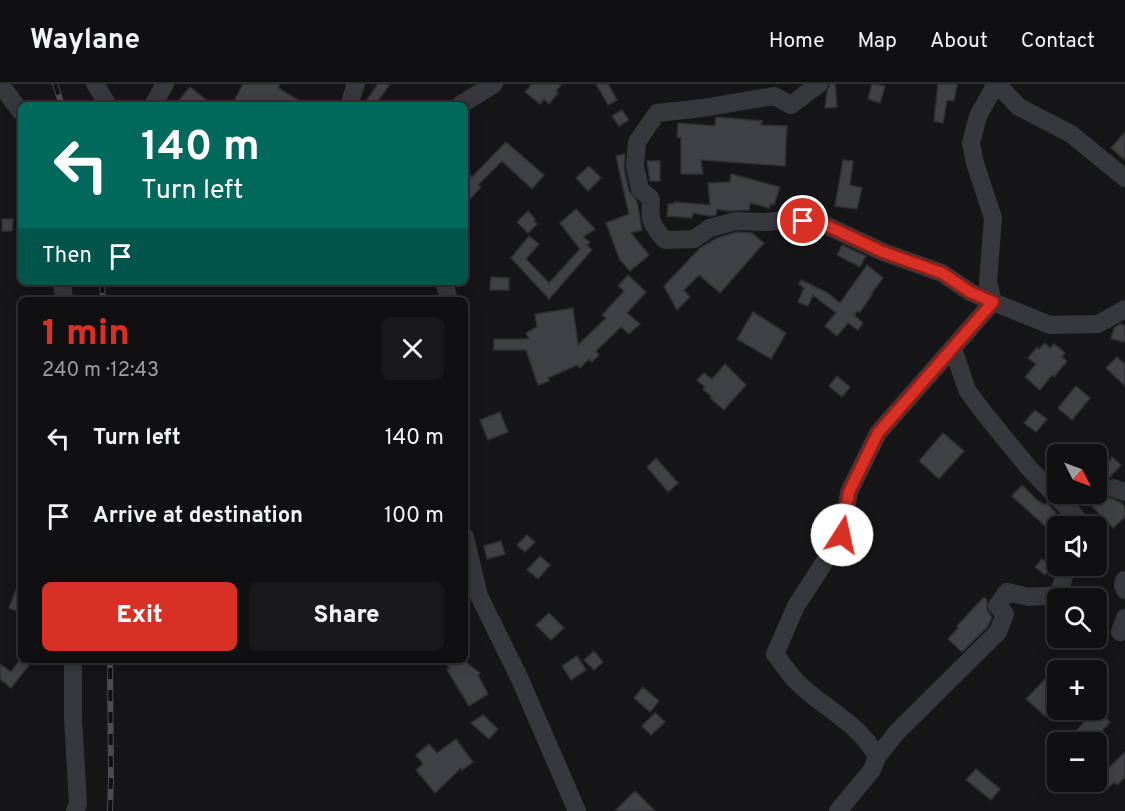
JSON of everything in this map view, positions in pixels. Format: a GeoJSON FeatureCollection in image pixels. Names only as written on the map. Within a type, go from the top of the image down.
{"type":"FeatureCollection","features":[{"type":"Feature","properties":{"kind":"street"},"geometry":{"type":"LineString","coordinates":[[0,84],[18,108]]}},
{"type":"Feature","properties":{"kind":"street"},"geometry":{"type":"LineString","coordinates":[[95,84],[106,102]]}},
{"type":"Feature","properties":{"kind":"street"},"geometry":{"type":"LineString","coordinates":[[155,102],[165,84]]}},
{"type":"Feature","properties":{"kind":"street"},"geometry":{"type":"LineString","coordinates":[[350,102],[356,84]]}},
{"type":"Feature","properties":{"kind":"street"},"geometry":{"type":"LineString","coordinates":[[465,102],[494,84]]}},
{"type":"Feature","properties":{"kind":"street"},"geometry":{"type":"LineString","coordinates":[[819,84],[791,105],[774,96],[657,113],[637,142],[635,166],[640,189],[651,199],[649,214],[653,228],[665,240],[694,239],[710,228],[736,221],[819,222],[883,252],[942,273],[970,292],[1050,326],[1098,324],[1125,309]]}},
{"type":"Feature","properties":{"kind":"street"},"geometry":{"type":"LineString","coordinates":[[993,302],[988,282],[993,218],[971,143],[978,116],[996,84],[1019,107],[1071,134],[1125,178]]}},
{"type":"Feature","properties":{"kind":"street"},"geometry":{"type":"LineString","coordinates":[[878,757],[870,742],[795,680],[775,654],[796,606],[842,535],[849,492],[878,433],[993,302]]}},
{"type":"Feature","properties":{"kind":"street"},"geometry":{"type":"LineString","coordinates":[[953,348],[967,390],[1028,467],[1075,516]]}},
{"type":"Feature","properties":{"kind":"street"},"geometry":{"type":"LineString","coordinates":[[468,550],[479,596],[518,675],[577,811]]}},
{"type":"Feature","properties":{"kind":"street"},"geometry":{"type":"LineString","coordinates":[[838,811],[872,770],[878,757],[897,732],[998,632],[1005,614],[997,606],[1007,592],[1029,597],[1058,595],[1064,576]]}},
{"type":"Feature","properties":{"kind":"street"},"geometry":{"type":"LineString","coordinates":[[1125,580],[1123,586],[1125,590]]}},
{"type":"Feature","properties":{"kind":"street"},"geometry":{"type":"LineString","coordinates":[[73,663],[73,718],[78,804],[75,811]]}},
{"type":"Feature","properties":{"kind":"building"},"geometry":{"type":"Polygon","coordinates":[[[243,84],[280,84],[278,88],[302,102],[234,102],[243,84]]]}},
{"type":"Feature","properties":{"kind":"building"},"geometry":{"type":"Polygon","coordinates":[[[378,84],[390,84],[377,102],[365,102],[378,84]]]}},
{"type":"Feature","properties":{"kind":"building"},"geometry":{"type":"Polygon","coordinates":[[[532,84],[562,84],[549,104],[544,99],[540,104],[525,92],[532,84]]]}},
{"type":"Feature","properties":{"kind":"building"},"geometry":{"type":"Polygon","coordinates":[[[596,84],[608,84],[617,100],[608,105],[596,84]]]}},
{"type":"Feature","properties":{"kind":"building"},"geometry":{"type":"Polygon","coordinates":[[[830,84],[835,84],[837,107],[825,108],[827,92],[830,84]]]}},
{"type":"Feature","properties":{"kind":"building"},"geometry":{"type":"Polygon","coordinates":[[[872,84],[885,86],[880,103],[868,99],[872,84]]]}},
{"type":"Feature","properties":{"kind":"building"},"geometry":{"type":"Polygon","coordinates":[[[938,84],[957,84],[954,101],[947,100],[943,123],[934,121],[938,84]]]}},
{"type":"Feature","properties":{"kind":"building"},"geometry":{"type":"Polygon","coordinates":[[[190,87],[209,102],[178,102],[190,87]]]}},
{"type":"Feature","properties":{"kind":"building"},"geometry":{"type":"Polygon","coordinates":[[[622,110],[629,120],[619,126],[612,116],[622,110]]]}},
{"type":"Feature","properties":{"kind":"building"},"geometry":{"type":"Polygon","coordinates":[[[716,117],[762,121],[761,125],[787,126],[785,166],[701,160],[703,174],[681,174],[681,138],[677,137],[678,123],[715,126],[716,117]]]}},
{"type":"Feature","properties":{"kind":"building"},"geometry":{"type":"Polygon","coordinates":[[[1125,132],[1125,160],[1111,148],[1125,132]]]}},
{"type":"Feature","properties":{"kind":"building"},"geometry":{"type":"Polygon","coordinates":[[[506,142],[544,175],[532,189],[502,161],[478,185],[481,187],[470,199],[468,197],[468,173],[472,177],[506,142]]]}},
{"type":"Feature","properties":{"kind":"building"},"geometry":{"type":"Polygon","coordinates":[[[625,154],[624,168],[629,191],[637,201],[642,230],[631,233],[649,255],[630,271],[620,260],[606,223],[629,214],[616,156],[625,154]]]}},
{"type":"Feature","properties":{"kind":"building"},"geometry":{"type":"Polygon","coordinates":[[[843,160],[853,161],[850,185],[862,188],[857,209],[835,206],[843,160]]]}},
{"type":"Feature","properties":{"kind":"building"},"geometry":{"type":"Polygon","coordinates":[[[647,161],[660,161],[660,181],[650,181],[647,161]]]}},
{"type":"Feature","properties":{"kind":"building"},"geometry":{"type":"Polygon","coordinates":[[[589,166],[601,178],[588,191],[576,178],[589,166]]]}},
{"type":"Feature","properties":{"kind":"building"},"geometry":{"type":"Polygon","coordinates":[[[731,174],[780,187],[774,205],[771,204],[769,208],[750,203],[749,210],[717,209],[716,215],[693,213],[692,218],[667,216],[668,204],[674,202],[710,205],[708,183],[730,182],[731,174]]]}},
{"type":"Feature","properties":{"kind":"building"},"geometry":{"type":"Polygon","coordinates":[[[576,209],[595,229],[583,237],[590,242],[587,245],[592,250],[549,299],[511,258],[529,236],[539,244],[526,259],[549,283],[580,249],[560,223],[576,209]]]}},
{"type":"Feature","properties":{"kind":"building"},"geometry":{"type":"Polygon","coordinates":[[[528,211],[537,224],[528,233],[517,222],[528,211]]]}},
{"type":"Feature","properties":{"kind":"building"},"geometry":{"type":"Polygon","coordinates":[[[2,219],[13,219],[12,231],[2,231],[2,219]]]}},
{"type":"Feature","properties":{"kind":"building"},"geometry":{"type":"Polygon","coordinates":[[[737,232],[752,233],[764,243],[720,293],[699,275],[684,290],[690,297],[677,310],[664,286],[700,248],[717,238],[737,232]]]}},
{"type":"Feature","properties":{"kind":"building"},"geometry":{"type":"Polygon","coordinates":[[[842,245],[866,256],[860,267],[837,255],[842,245]]]}},
{"type":"Feature","properties":{"kind":"building"},"geometry":{"type":"Polygon","coordinates":[[[867,265],[883,278],[860,312],[854,315],[863,323],[858,330],[848,323],[837,336],[825,326],[836,313],[813,295],[808,306],[798,302],[804,288],[799,284],[801,280],[826,292],[840,303],[867,265]]]}},
{"type":"Feature","properties":{"kind":"building"},"geometry":{"type":"Polygon","coordinates":[[[628,275],[646,292],[627,313],[640,324],[629,334],[621,327],[596,351],[599,355],[592,362],[589,359],[580,368],[577,365],[538,385],[526,350],[494,350],[494,339],[529,339],[526,333],[537,327],[535,314],[573,308],[578,345],[606,318],[602,315],[624,291],[618,286],[628,275]]]}},
{"type":"Feature","properties":{"kind":"building"},"geometry":{"type":"Polygon","coordinates":[[[491,277],[509,278],[509,290],[490,290],[491,277]]]}},
{"type":"Feature","properties":{"kind":"building"},"geometry":{"type":"Polygon","coordinates":[[[753,312],[786,333],[771,359],[737,339],[753,312]]]}},
{"type":"Feature","properties":{"kind":"building"},"geometry":{"type":"Polygon","coordinates":[[[1120,324],[1125,326],[1125,342],[1111,339],[1114,328],[1120,324]]]}},
{"type":"Feature","properties":{"kind":"building"},"geometry":{"type":"Polygon","coordinates":[[[1045,343],[1050,348],[1054,344],[1065,353],[1062,357],[1067,361],[1040,390],[1025,377],[1036,364],[1028,358],[1037,347],[1039,349],[1045,343]]]}},
{"type":"Feature","properties":{"kind":"building"},"geometry":{"type":"Polygon","coordinates":[[[1117,357],[1125,364],[1125,386],[1106,368],[1117,357]]]}},
{"type":"Feature","properties":{"kind":"building"},"geometry":{"type":"Polygon","coordinates":[[[725,364],[746,385],[724,410],[710,398],[712,397],[703,389],[705,387],[697,380],[704,373],[712,379],[725,364]]]}},
{"type":"Feature","properties":{"kind":"building"},"geometry":{"type":"Polygon","coordinates":[[[837,376],[850,387],[842,397],[829,386],[837,376]]]}},
{"type":"Feature","properties":{"kind":"building"},"geometry":{"type":"Polygon","coordinates":[[[1076,386],[1090,398],[1072,420],[1058,408],[1076,386]]]}},
{"type":"Feature","properties":{"kind":"building"},"geometry":{"type":"Polygon","coordinates":[[[1035,410],[1047,419],[1036,432],[1024,423],[1035,410]]]}},
{"type":"Feature","properties":{"kind":"building"},"geometry":{"type":"Polygon","coordinates":[[[500,412],[508,432],[488,440],[480,420],[500,412]]]}},
{"type":"Feature","properties":{"kind":"building"},"geometry":{"type":"Polygon","coordinates":[[[943,433],[964,451],[939,479],[919,461],[943,433]]]}},
{"type":"Feature","properties":{"kind":"building"},"geometry":{"type":"Polygon","coordinates":[[[1112,457],[1121,465],[1107,480],[1107,464],[1112,457]]]}},
{"type":"Feature","properties":{"kind":"building"},"geometry":{"type":"Polygon","coordinates":[[[656,458],[678,483],[668,492],[647,467],[656,458]]]}},
{"type":"Feature","properties":{"kind":"building"},"geometry":{"type":"Polygon","coordinates":[[[1022,485],[1037,500],[1045,505],[1047,503],[1056,513],[1053,516],[1047,516],[1045,526],[1012,496],[1022,485]]]}},
{"type":"Feature","properties":{"kind":"building"},"geometry":{"type":"Polygon","coordinates":[[[1107,497],[1120,502],[1125,507],[1125,517],[1113,528],[1107,522],[1107,516],[1101,516],[1090,504],[1107,504],[1107,497]]]}},
{"type":"Feature","properties":{"kind":"building"},"geometry":{"type":"Polygon","coordinates":[[[527,535],[535,542],[525,552],[517,545],[527,535]]]}},
{"type":"Feature","properties":{"kind":"building"},"geometry":{"type":"Polygon","coordinates":[[[501,541],[505,554],[487,559],[484,546],[501,541]]]}},
{"type":"Feature","properties":{"kind":"building"},"geometry":{"type":"Polygon","coordinates":[[[540,556],[550,565],[538,579],[527,570],[540,556]]]}},
{"type":"Feature","properties":{"kind":"building"},"geometry":{"type":"Polygon","coordinates":[[[1042,559],[1047,563],[1047,573],[1045,575],[1035,567],[1042,559]]]}},
{"type":"Feature","properties":{"kind":"building"},"geometry":{"type":"Polygon","coordinates":[[[18,584],[18,612],[9,608],[18,584]]]}},
{"type":"Feature","properties":{"kind":"building"},"geometry":{"type":"Polygon","coordinates":[[[984,597],[987,600],[987,610],[992,617],[988,626],[962,652],[948,639],[984,597]]]}},
{"type":"Feature","properties":{"kind":"building"},"geometry":{"type":"Polygon","coordinates":[[[549,613],[564,628],[551,640],[536,625],[549,613]]]}},
{"type":"Feature","properties":{"kind":"building"},"geometry":{"type":"Polygon","coordinates":[[[594,651],[603,662],[594,670],[584,660],[594,651]]]}},
{"type":"Feature","properties":{"kind":"building"},"geometry":{"type":"Polygon","coordinates":[[[577,656],[586,670],[571,680],[562,666],[577,656]]]}},
{"type":"Feature","properties":{"kind":"building"},"geometry":{"type":"Polygon","coordinates":[[[18,662],[30,664],[11,688],[0,679],[0,664],[11,672],[18,662]]]}},
{"type":"Feature","properties":{"kind":"building"},"geometry":{"type":"Polygon","coordinates":[[[445,663],[467,663],[480,673],[478,675],[488,694],[469,706],[447,670],[450,668],[445,663]]]}},
{"type":"Feature","properties":{"kind":"building"},"geometry":{"type":"Polygon","coordinates":[[[1045,679],[1047,681],[1047,714],[1045,716],[1026,699],[1045,679]]]}},
{"type":"Feature","properties":{"kind":"building"},"geometry":{"type":"Polygon","coordinates":[[[643,687],[659,701],[650,712],[634,698],[643,687]]]}},
{"type":"Feature","properties":{"kind":"building"},"geometry":{"type":"Polygon","coordinates":[[[655,713],[665,722],[651,735],[642,726],[655,713]]]}},
{"type":"Feature","properties":{"kind":"building"},"geometry":{"type":"Polygon","coordinates":[[[483,715],[498,729],[489,739],[471,723],[483,715]]]}},
{"type":"Feature","properties":{"kind":"building"},"geometry":{"type":"Polygon","coordinates":[[[1107,719],[1110,722],[1101,732],[1075,732],[1086,720],[1107,719]]]}},
{"type":"Feature","properties":{"kind":"building"},"geometry":{"type":"Polygon","coordinates":[[[456,739],[473,762],[462,770],[461,768],[435,793],[416,770],[423,764],[416,755],[429,744],[437,753],[456,739]]]}},
{"type":"Feature","properties":{"kind":"building"},"geometry":{"type":"Polygon","coordinates":[[[1125,752],[1125,777],[1117,785],[1114,782],[1107,789],[1107,769],[1125,752]]]}},
{"type":"Feature","properties":{"kind":"building"},"geometry":{"type":"Polygon","coordinates":[[[976,769],[1000,789],[991,800],[966,780],[976,769]]]}},
{"type":"Feature","properties":{"kind":"building"},"geometry":{"type":"Polygon","coordinates":[[[635,791],[655,811],[615,811],[635,791]]]}},
{"type":"Feature","properties":{"kind":"railway"},"geometry":{"type":"LineString","coordinates":[[55,84],[61,102]]}},
{"type":"Feature","properties":{"kind":"railway"},"geometry":{"type":"LineString","coordinates":[[102,285],[103,297]]}},
{"type":"Feature","properties":{"kind":"railway"},"geometry":{"type":"LineString","coordinates":[[110,663],[110,811]]}},
{"type":"Feature","properties":{"kind":"route"},"geometry":{"type":"LineString","coordinates":[[803,221],[819,222],[883,252],[942,273],[970,292],[993,302],[878,433],[849,492],[842,535]]}}]}
